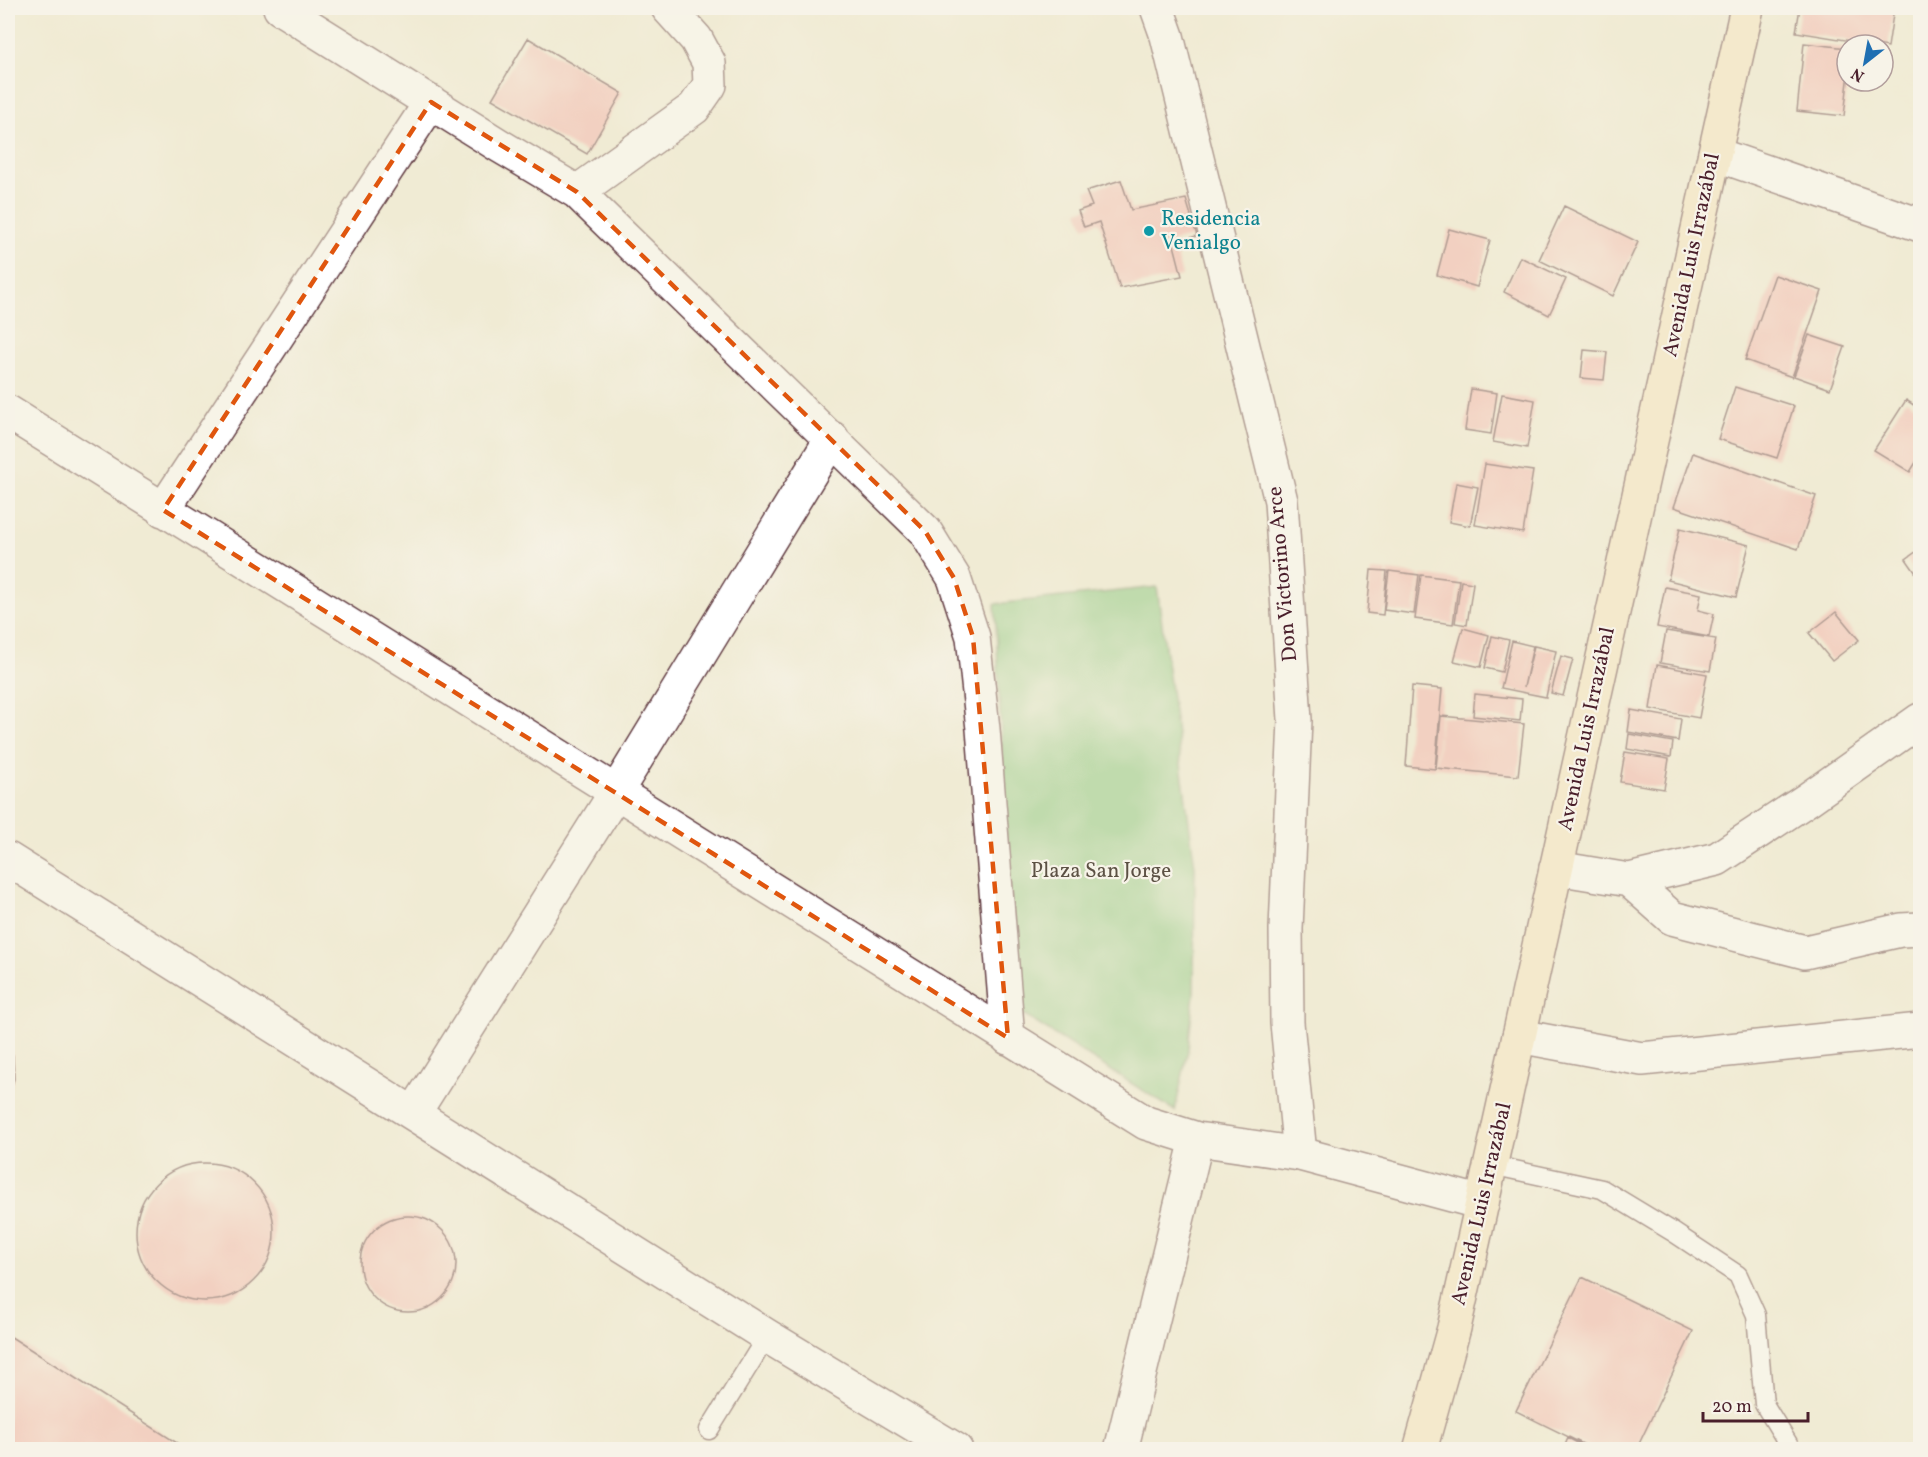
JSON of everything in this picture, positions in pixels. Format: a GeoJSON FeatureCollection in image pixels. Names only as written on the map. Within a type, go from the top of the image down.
{"type":"FeatureCollection","features":[{"type":"Feature","properties":{"kind":"main road","name":"Avenida Luis Irrazábal"},"geometry":{"type":"LineString","coordinates":[[1420,1449],[1454,1328],[1491,1165],[1747,8]]}},
{"type":"Feature","properties":{"kind":"street"},"geometry":{"type":"LineString","coordinates":[[280,8],[577,192],[925,531],[954,578],[973,637],[984,741],[1008,1038]]}},
{"type":"Feature","properties":{"kind":"street"},"geometry":{"type":"LineString","coordinates":[[577,192],[694,108],[710,85],[709,63],[696,39],[668,8]]}},
{"type":"Feature","properties":{"kind":"street","name":"Don Victorino Arce"},"geometry":{"type":"LineString","coordinates":[[1157,8],[1167,36],[1281,501],[1295,720],[1286,929],[1287,1023],[1300,1154]]}},
{"type":"Feature","properties":{"kind":"street"},"geometry":{"type":"LineString","coordinates":[[163,510],[431,102]]}},
{"type":"Feature","properties":{"kind":"street"},"geometry":{"type":"LineString","coordinates":[[1715,154],[1920,225]]}},
{"type":"Feature","properties":{"kind":"street"},"geometry":{"type":"LineString","coordinates":[[8,412],[1146,1123],[1197,1139],[1300,1154],[1482,1203]]}},
{"type":"Feature","properties":{"kind":"street"},"geometry":{"type":"LineString","coordinates":[[414,1113],[616,792],[832,438]]}},
{"type":"Feature","properties":{"kind":"street"},"geometry":{"type":"LineString","coordinates":[[1557,868],[1629,880],[1718,859],[1920,720]]}},
{"type":"Feature","properties":{"kind":"street"},"geometry":{"type":"LineString","coordinates":[[8,859],[767,1336],[956,1449]]}},
{"type":"Feature","properties":{"kind":"street"},"geometry":{"type":"LineString","coordinates":[[1629,880],[1672,918],[1804,952],[1901,930],[1920,929]]}},
{"type":"Feature","properties":{"kind":"street"},"geometry":{"type":"LineString","coordinates":[[1520,1036],[1642,1059],[1920,1030]]}},
{"type":"Feature","properties":{"kind":"street"},"geometry":{"type":"LineString","coordinates":[[1121,1449],[1197,1139]]}},
{"type":"Feature","properties":{"kind":"lane"},"geometry":{"type":"LineString","coordinates":[[1491,1165],[1602,1189],[1674,1232],[1738,1275],[1756,1315],[1764,1404],[1792,1449]]}},
{"type":"Feature","properties":{"kind":"lane"},"geometry":{"type":"LineString","coordinates":[[709,1430],[767,1336]]}},
{"type":"Feature","properties":{"kind":"highlighted area"},"geometry":{"type":"Polygon","coordinates":[[[431,102],[577,192],[925,531],[954,578],[973,637],[1008,1038],[163,510],[431,102]]]}},
{"type":"Feature","properties":{"kind":"green space","name":"Plaza San Jorge"},"geometry":{"type":"Polygon","coordinates":[[[1157,587],[1195,867],[1194,993],[1188,1050],[1175,1111],[1014,1009],[995,604],[1157,587]]]}},
{"type":"Feature","properties":{"kind":"building"},"geometry":{"type":"Polygon","coordinates":[[[1800,8],[1894,8],[1890,33],[1835,33],[1835,38],[1796,32],[1800,8]]]}},
{"type":"Feature","properties":{"kind":"building"},"geometry":{"type":"Polygon","coordinates":[[[528,38],[622,93],[587,154],[492,99],[528,38]]]}},
{"type":"Feature","properties":{"kind":"building"},"geometry":{"type":"Polygon","coordinates":[[[1804,43],[1835,47],[1835,93],[1847,93],[1844,116],[1797,111],[1804,43]]]}},
{"type":"Feature","properties":{"kind":"building","name":"Residencia Venialgo"},"geometry":{"type":"Polygon","coordinates":[[[1121,180],[1131,210],[1186,199],[1197,236],[1173,241],[1182,276],[1120,288],[1099,222],[1084,227],[1078,211],[1092,206],[1086,191],[1121,180]]]}},
{"type":"Feature","properties":{"kind":"building"},"geometry":{"type":"Polygon","coordinates":[[[1564,206],[1638,242],[1613,296],[1539,260],[1564,206]]]}},
{"type":"Feature","properties":{"kind":"building"},"geometry":{"type":"Polygon","coordinates":[[[1449,229],[1490,240],[1477,287],[1437,275],[1449,229]]]}},
{"type":"Feature","properties":{"kind":"building"},"geometry":{"type":"Polygon","coordinates":[[[1520,257],[1566,279],[1549,315],[1504,292],[1520,257]]]}},
{"type":"Feature","properties":{"kind":"building"},"geometry":{"type":"Polygon","coordinates":[[[1775,275],[1822,291],[1792,377],[1745,360],[1775,275]]]}},
{"type":"Feature","properties":{"kind":"building"},"geometry":{"type":"Polygon","coordinates":[[[1809,335],[1845,347],[1830,389],[1794,376],[1809,335]]]}},
{"type":"Feature","properties":{"kind":"building"},"geometry":{"type":"Polygon","coordinates":[[[1584,350],[1607,352],[1604,380],[1581,378],[1584,350]]]}},
{"type":"Feature","properties":{"kind":"building"},"geometry":{"type":"Polygon","coordinates":[[[1735,387],[1794,406],[1777,458],[1718,439],[1735,387]]]}},
{"type":"Feature","properties":{"kind":"building"},"geometry":{"type":"Polygon","coordinates":[[[1471,389],[1497,393],[1491,434],[1465,430],[1471,389]]]}},
{"type":"Feature","properties":{"kind":"building"},"geometry":{"type":"Polygon","coordinates":[[[1502,394],[1535,400],[1527,448],[1493,442],[1502,394]]]}},
{"type":"Feature","properties":{"kind":"building"},"geometry":{"type":"Polygon","coordinates":[[[1906,400],[1920,409],[1920,456],[1910,472],[1874,450],[1906,400]]]}},
{"type":"Feature","properties":{"kind":"building"},"geometry":{"type":"Polygon","coordinates":[[[1693,453],[1816,496],[1798,549],[1674,507],[1693,453]]]}},
{"type":"Feature","properties":{"kind":"building"},"geometry":{"type":"Polygon","coordinates":[[[1485,464],[1533,471],[1523,533],[1475,525],[1485,464]]]}},
{"type":"Feature","properties":{"kind":"building"},"geometry":{"type":"Polygon","coordinates":[[[1456,483],[1478,487],[1470,526],[1449,522],[1456,483]]]}},
{"type":"Feature","properties":{"kind":"building"},"geometry":{"type":"Polygon","coordinates":[[[1680,528],[1749,545],[1736,597],[1668,580],[1680,528]]]}},
{"type":"Feature","properties":{"kind":"building"},"geometry":{"type":"Polygon","coordinates":[[[1920,549],[1920,579],[1906,559],[1920,549]]]}},
{"type":"Feature","properties":{"kind":"building"},"geometry":{"type":"Polygon","coordinates":[[[1371,570],[1387,571],[1383,615],[1367,613],[1371,570]]]}},
{"type":"Feature","properties":{"kind":"building"},"geometry":{"type":"Polygon","coordinates":[[[1389,571],[1419,575],[1414,614],[1384,610],[1389,571]]]}},
{"type":"Feature","properties":{"kind":"building"},"geometry":{"type":"Polygon","coordinates":[[[1421,575],[1459,580],[1453,624],[1415,619],[1421,575]]]}},
{"type":"Feature","properties":{"kind":"building"},"geometry":{"type":"Polygon","coordinates":[[[1461,581],[1473,583],[1467,625],[1455,623],[1461,581]]]}},
{"type":"Feature","properties":{"kind":"building"},"geometry":{"type":"Polygon","coordinates":[[[1665,587],[1701,594],[1698,610],[1714,614],[1709,637],[1657,627],[1665,587]]]}},
{"type":"Feature","properties":{"kind":"building"},"geometry":{"type":"Polygon","coordinates":[[[1836,612],[1859,640],[1832,661],[1809,633],[1836,612]]]}},
{"type":"Feature","properties":{"kind":"building"},"geometry":{"type":"Polygon","coordinates":[[[1463,628],[1489,635],[1481,667],[1454,661],[1463,628]]]}},
{"type":"Feature","properties":{"kind":"building"},"geometry":{"type":"Polygon","coordinates":[[[1666,631],[1716,639],[1710,671],[1660,663],[1666,631]]]}},
{"type":"Feature","properties":{"kind":"building"},"geometry":{"type":"Polygon","coordinates":[[[1492,636],[1509,640],[1502,672],[1485,668],[1492,636]]]}},
{"type":"Feature","properties":{"kind":"building"},"geometry":{"type":"Polygon","coordinates":[[[1512,641],[1533,646],[1524,687],[1534,646],[1556,651],[1546,697],[1501,688],[1512,641]]]}},
{"type":"Feature","properties":{"kind":"building"},"geometry":{"type":"Polygon","coordinates":[[[1561,656],[1573,659],[1563,696],[1551,693],[1561,656]]]}},
{"type":"Feature","properties":{"kind":"building"},"geometry":{"type":"Polygon","coordinates":[[[1657,665],[1707,674],[1699,718],[1650,709],[1657,665]]]}},
{"type":"Feature","properties":{"kind":"building"},"geometry":{"type":"Polygon","coordinates":[[[1412,686],[1442,689],[1435,769],[1406,766],[1412,686]]]}},
{"type":"Feature","properties":{"kind":"building"},"geometry":{"type":"Polygon","coordinates":[[[1475,694],[1522,699],[1520,721],[1473,716],[1475,694]]]}},
{"type":"Feature","properties":{"kind":"building"},"geometry":{"type":"Polygon","coordinates":[[[1631,710],[1681,719],[1678,741],[1628,732],[1631,710]]]}},
{"type":"Feature","properties":{"kind":"building"},"geometry":{"type":"Polygon","coordinates":[[[1441,716],[1524,724],[1518,776],[1436,768],[1441,716]]]}},
{"type":"Feature","properties":{"kind":"building"},"geometry":{"type":"Polygon","coordinates":[[[1629,734],[1673,742],[1671,757],[1627,749],[1629,734]]]}},
{"type":"Feature","properties":{"kind":"building"},"geometry":{"type":"Polygon","coordinates":[[[1625,752],[1669,759],[1664,789],[1620,782],[1625,752]]]}},
{"type":"Feature","properties":{"kind":"building"},"geometry":{"type":"Polygon","coordinates":[[[8,1041],[13,1056],[14,1079],[8,1099],[8,1041]]]}},
{"type":"Feature","properties":{"kind":"building"},"geometry":{"type":"Polygon","coordinates":[[[205,1163],[232,1168],[244,1174],[254,1183],[263,1193],[269,1205],[274,1232],[269,1259],[263,1271],[254,1281],[244,1290],[232,1296],[205,1301],[178,1296],[166,1290],[156,1281],[147,1271],[141,1259],[136,1232],[141,1205],[147,1193],[156,1183],[166,1174],[178,1168],[205,1163]]]}},
{"type":"Feature","properties":{"kind":"building"},"geometry":{"type":"Polygon","coordinates":[[[408,1216],[426,1220],[442,1230],[452,1246],[456,1264],[452,1282],[442,1298],[426,1308],[408,1312],[390,1308],[374,1298],[364,1282],[360,1264],[364,1246],[374,1230],[390,1220],[408,1216]]]}},
{"type":"Feature","properties":{"kind":"building"},"geometry":{"type":"Polygon","coordinates":[[[1582,1277],[1693,1331],[1636,1450],[1595,1450],[1516,1411],[1582,1277]]]}},
{"type":"Feature","properties":{"kind":"building"},"geometry":{"type":"Polygon","coordinates":[[[8,1335],[188,1450],[8,1450],[8,1335]]]}},
{"type":"Feature","properties":{"kind":"building"},"geometry":{"type":"Polygon","coordinates":[[[1568,1438],[1591,1450],[1563,1450],[1568,1438]]]}},
{"type":"Feature","properties":{"kind":"place","name":"Residencia Venialgo"},"geometry":{"type":"Point","coordinates":[1149,231]}}]}
